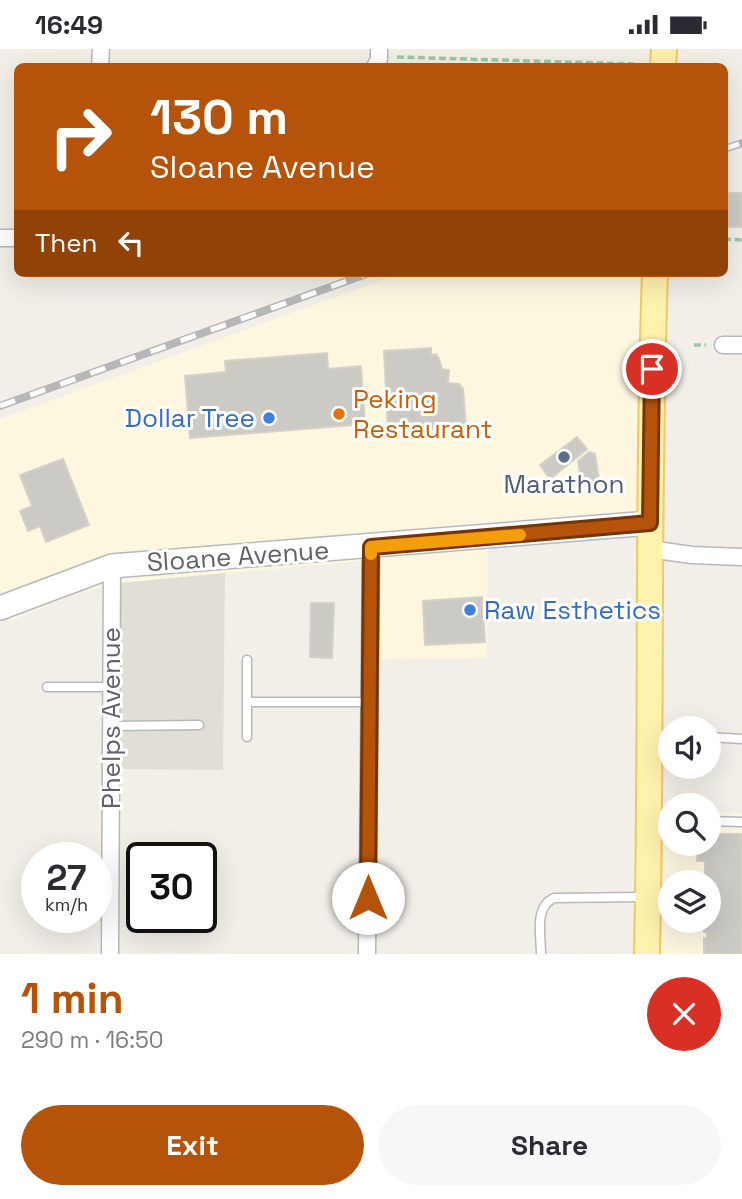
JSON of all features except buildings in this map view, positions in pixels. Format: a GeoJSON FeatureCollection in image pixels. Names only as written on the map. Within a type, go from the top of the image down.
{"type":"FeatureCollection","features":[{"type":"Feature","properties":{"kind":"main road"},"geometry":{"type":"LineString","coordinates":[[655,277],[649,549],[660,716]]}},
{"type":"Feature","properties":{"kind":"main road","name":"Sloane Avenue"},"geometry":{"type":"LineString","coordinates":[[0,608],[111,566],[650,523]]}},
{"type":"Feature","properties":{"kind":"main road"},"geometry":{"type":"LineString","coordinates":[[647,954],[648,897],[658,832]]}},
{"type":"Feature","properties":{"kind":"street"},"geometry":{"type":"LineString","coordinates":[[723,345],[742,345]]}},
{"type":"Feature","properties":{"kind":"street"},"geometry":{"type":"LineString","coordinates":[[367,954],[371,547]]}},
{"type":"Feature","properties":{"kind":"street"},"geometry":{"type":"LineString","coordinates":[[649,549],[692,555],[742,557]]}},
{"type":"Feature","properties":{"kind":"street","name":"Phelps Avenue"},"geometry":{"type":"LineString","coordinates":[[110,954],[111,566]]}},
{"type":"Feature","properties":{"kind":"lane"},"geometry":{"type":"LineString","coordinates":[[247,660],[247,737]]}},
{"type":"Feature","properties":{"kind":"lane"},"geometry":{"type":"LineString","coordinates":[[47,687],[111,687]]}},
{"type":"Feature","properties":{"kind":"lane"},"geometry":{"type":"LineString","coordinates":[[247,702],[369,702]]}},
{"type":"Feature","properties":{"kind":"lane"},"geometry":{"type":"LineString","coordinates":[[111,726],[199,725]]}},
{"type":"Feature","properties":{"kind":"lane"},"geometry":{"type":"LineString","coordinates":[[721,738],[742,739]]}},
{"type":"Feature","properties":{"kind":"lane"},"geometry":{"type":"LineString","coordinates":[[721,822],[742,823]]}},
{"type":"Feature","properties":{"kind":"lane"},"geometry":{"type":"LineString","coordinates":[[541,954],[541,910],[546,902],[554,898],[648,897]]}},
{"type":"Feature","properties":{"kind":"path"},"geometry":{"type":"LineString","coordinates":[[397,57],[601,63]]}},
{"type":"Feature","properties":{"kind":"shaded area"},"geometry":{"type":"Polygon","coordinates":[[[391,277],[647,277],[642,513],[488,529],[487,658],[379,659],[380,559],[121,583],[83,591],[10,621],[0,594],[0,419],[391,277]]]}},
{"type":"Feature","properties":{"kind":"shaded area"},"geometry":{"type":"Polygon","coordinates":[[[225,573],[223,770],[121,769],[121,583],[225,573]]]}},
{"type":"Feature","properties":{"kind":"shaded area"},"geometry":{"type":"Polygon","coordinates":[[[643,812],[658,812],[658,856],[721,856],[721,812],[742,813],[742,954],[641,954],[643,812]]]}},
{"type":"Feature","properties":{"kind":"railway"},"geometry":{"type":"LineString","coordinates":[[728,148],[742,143]]}},
{"type":"Feature","properties":{"kind":"railway"},"geometry":{"type":"LineString","coordinates":[[0,406],[358,277]]}},
{"type":"Feature","properties":{"kind":"slow traffic"},"geometry":{"type":"LineString","coordinates":[[371,554],[371,547],[520,535]]}},
{"type":"Feature","properties":{"kind":"place","name":"Peking Restaurant"},"geometry":{"type":"Point","coordinates":[339,414]}},
{"type":"Feature","properties":{"kind":"place","name":"Dollar Tree"},"geometry":{"type":"Point","coordinates":[269,418]}},
{"type":"Feature","properties":{"kind":"place","name":"Marathon"},"geometry":{"type":"Point","coordinates":[564,457]}},
{"type":"Feature","properties":{"kind":"place","name":"Raw Esthetics"},"geometry":{"type":"Point","coordinates":[470,610]}},
{"type":"Feature","properties":{"kind":"route"},"geometry":{"type":"LineString","coordinates":[[368,898],[371,547],[650,523],[652,369]]}}]}
